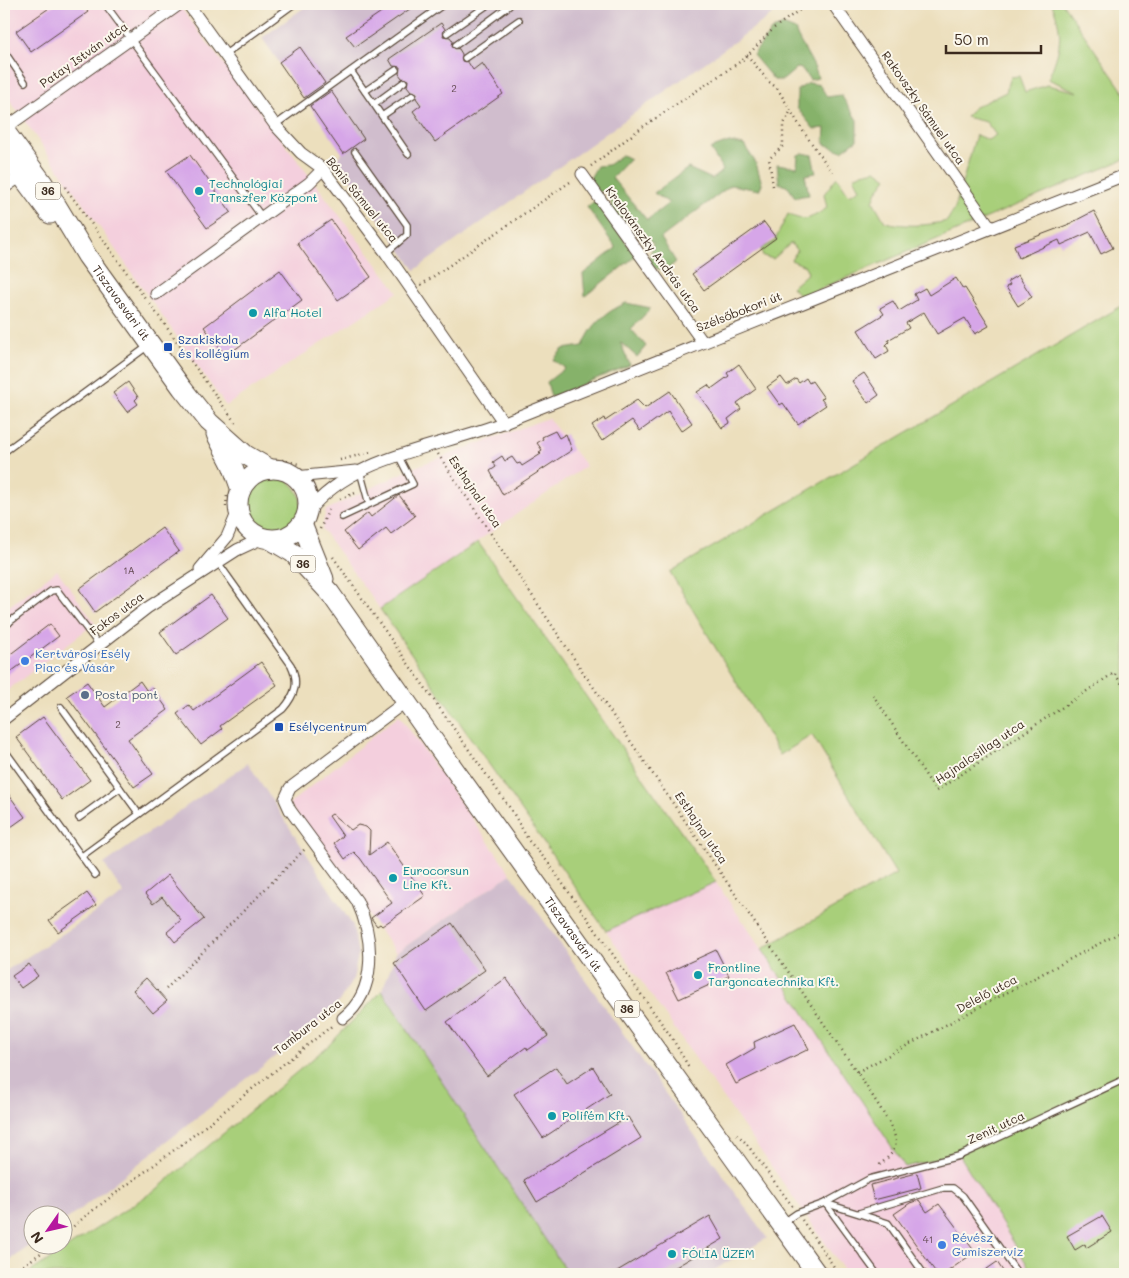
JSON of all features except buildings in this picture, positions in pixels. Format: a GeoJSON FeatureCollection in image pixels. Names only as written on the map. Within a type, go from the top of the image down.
{"type":"FeatureCollection","features":[{"type":"Feature","properties":{"kind":"main road","name":"Tiszavasvári út"},"geometry":{"type":"LineString","coordinates":[[8,126],[87,256],[149,344],[210,422]]}},
{"type":"Feature","properties":{"kind":"main road","name":"Tiszavasvári út"},"geometry":{"type":"LineString","coordinates":[[4,152],[21,176],[87,256]]}},
{"type":"Feature","properties":{"kind":"main road","name":"36"},"geometry":{"type":"LineString","coordinates":[[210,422],[246,455],[272,464],[279,469],[300,471],[330,593]]}},
{"type":"Feature","properties":{"kind":"main road","name":"36"},"geometry":{"type":"LineString","coordinates":[[210,422],[232,465],[241,490],[238,511],[247,528],[293,553],[330,593]]}},
{"type":"Feature","properties":{"kind":"main road"},"geometry":{"type":"LineString","coordinates":[[241,490],[256,474],[272,464]]}},
{"type":"Feature","properties":{"kind":"main road","name":"36"},"geometry":{"type":"LineString","coordinates":[[267,539],[292,534],[311,517]]}},
{"type":"Feature","properties":{"kind":"main road","name":"Tiszavasvári út"},"geometry":{"type":"LineString","coordinates":[[330,593],[406,702],[790,1218],[817,1274]]}},
{"type":"Feature","properties":{"kind":"street","name":"Patay István utca"},"geometry":{"type":"LineString","coordinates":[[8,126],[180,4]]}},
{"type":"Feature","properties":{"kind":"street","name":"Bónis Sámuel utca"},"geometry":{"type":"LineString","coordinates":[[188,4],[275,125],[300,152],[323,169],[386,252],[504,422]]}},
{"type":"Feature","properties":{"kind":"street","name":"Rakovszky Sámuel utca"},"geometry":{"type":"LineString","coordinates":[[833,4],[991,228]]}},
{"type":"Feature","properties":{"kind":"street"},"geometry":{"type":"LineString","coordinates":[[156,294],[309,183],[323,169]]}},
{"type":"Feature","properties":{"kind":"street","name":"Kralovánszky András utca"},"geometry":{"type":"LineString","coordinates":[[582,174],[702,341]]}},
{"type":"Feature","properties":{"kind":"street","name":"Szélsőbokori út"},"geometry":{"type":"LineString","coordinates":[[360,471],[399,456],[504,422],[702,341],[1125,175]]}},
{"type":"Feature","properties":{"kind":"street"},"geometry":{"type":"LineString","coordinates":[[4,188],[21,176]]}},
{"type":"Feature","properties":{"kind":"street"},"geometry":{"type":"LineString","coordinates":[[300,471],[360,471]]}},
{"type":"Feature","properties":{"kind":"street"},"geometry":{"type":"LineString","coordinates":[[311,517],[318,499],[360,471]]}},
{"type":"Feature","properties":{"kind":"street"},"geometry":{"type":"LineString","coordinates":[[215,559],[238,511]]}},
{"type":"Feature","properties":{"kind":"street","name":"Fokos utca"},"geometry":{"type":"LineString","coordinates":[[4,719],[147,608],[193,578],[215,559],[228,556],[267,539]]}},
{"type":"Feature","properties":{"kind":"street","name":"Tambura utca"},"geometry":{"type":"LineString","coordinates":[[343,1018],[358,1004],[363,994],[370,959],[367,929],[357,901],[285,799],[290,788],[406,702]]}},
{"type":"Feature","properties":{"kind":"lane"},"geometry":{"type":"LineString","coordinates":[[105,4],[130,40],[194,122],[262,217]]}},
{"type":"Feature","properties":{"kind":"lane"},"geometry":{"type":"LineString","coordinates":[[224,55],[294,4]]}},
{"type":"Feature","properties":{"kind":"lane"},"geometry":{"type":"LineString","coordinates":[[275,125],[444,4]]}},
{"type":"Feature","properties":{"kind":"lane"},"geometry":{"type":"LineString","coordinates":[[448,33],[489,4]]}},
{"type":"Feature","properties":{"kind":"lane"},"geometry":{"type":"LineString","coordinates":[[456,45],[509,6]]}},
{"type":"Feature","properties":{"kind":"lane"},"geometry":{"type":"LineString","coordinates":[[465,58],[519,20]]}},
{"type":"Feature","properties":{"kind":"lane"},"geometry":{"type":"LineString","coordinates":[[4,51],[25,82]]}},
{"type":"Feature","properties":{"kind":"lane"},"geometry":{"type":"LineString","coordinates":[[365,91],[396,70]]}},
{"type":"Feature","properties":{"kind":"lane"},"geometry":{"type":"LineString","coordinates":[[351,71],[408,154]]}},
{"type":"Feature","properties":{"kind":"lane"},"geometry":{"type":"LineString","coordinates":[[374,104],[404,82]]}},
{"type":"Feature","properties":{"kind":"lane"},"geometry":{"type":"LineString","coordinates":[[382,116],[413,94]]}},
{"type":"Feature","properties":{"kind":"lane"},"geometry":{"type":"LineString","coordinates":[[356,152],[407,225],[407,236],[386,252]]}},
{"type":"Feature","properties":{"kind":"lane"},"geometry":{"type":"LineString","coordinates":[[4,452],[149,344]]}},
{"type":"Feature","properties":{"kind":"lane"},"geometry":{"type":"LineString","coordinates":[[342,517],[412,484],[399,456]]}},
{"type":"Feature","properties":{"kind":"lane"},"geometry":{"type":"LineString","coordinates":[[360,471],[369,504]]}},
{"type":"Feature","properties":{"kind":"lane"},"geometry":{"type":"LineString","coordinates":[[82,856],[283,709],[291,700],[296,689],[296,676],[290,665],[215,559]]}},
{"type":"Feature","properties":{"kind":"lane"},"geometry":{"type":"LineString","coordinates":[[4,616],[6,625],[51,591],[57,590],[99,645]]}},
{"type":"Feature","properties":{"kind":"lane"},"geometry":{"type":"LineString","coordinates":[[61,708],[139,814]]}},
{"type":"Feature","properties":{"kind":"lane"},"geometry":{"type":"LineString","coordinates":[[4,749],[95,876]]}},
{"type":"Feature","properties":{"kind":"lane"},"geometry":{"type":"LineString","coordinates":[[79,818],[120,788]]}},
{"type":"Feature","properties":{"kind":"lane","name":"Zenit utca"},"geometry":{"type":"LineString","coordinates":[[869,1178],[959,1156],[1125,1079]]}},
{"type":"Feature","properties":{"kind":"lane"},"geometry":{"type":"LineString","coordinates":[[790,1218],[825,1202],[869,1178]]}},
{"type":"Feature","properties":{"kind":"lane"},"geometry":{"type":"LineString","coordinates":[[859,1213],[943,1188],[953,1188],[963,1196],[1018,1274]]}},
{"type":"Feature","properties":{"kind":"lane"},"geometry":{"type":"LineString","coordinates":[[825,1202],[888,1223],[924,1274]]}},
{"type":"Feature","properties":{"kind":"lane"},"geometry":{"type":"LineString","coordinates":[[825,1202],[877,1274]]}},
{"type":"Feature","properties":{"kind":"path"},"geometry":{"type":"LineString","coordinates":[[414,290],[582,174],[644,126],[747,55],[774,28],[808,4]]}},
{"type":"Feature","properties":{"kind":"path"},"geometry":{"type":"LineString","coordinates":[[747,55],[769,82],[777,88],[790,112],[832,172]]}},
{"type":"Feature","properties":{"kind":"path"},"geometry":{"type":"LineString","coordinates":[[4,102],[8,126]]}},
{"type":"Feature","properties":{"kind":"path"},"geometry":{"type":"LineString","coordinates":[[773,186],[769,159],[783,146],[783,126],[790,112]]}},
{"type":"Feature","properties":{"kind":"path"},"geometry":{"type":"LineString","coordinates":[[62,182],[240,429]]}},
{"type":"Feature","properties":{"kind":"path","name":"Esthajnal utca"},"geometry":{"type":"LineString","coordinates":[[433,446],[581,669],[856,1072],[893,1130],[896,1143],[891,1154],[869,1178]]}},
{"type":"Feature","properties":{"kind":"path"},"geometry":{"type":"LineString","coordinates":[[337,460],[376,451]]}},
{"type":"Feature","properties":{"kind":"path"},"geometry":{"type":"LineString","coordinates":[[272,464],[300,471]]}},
{"type":"Feature","properties":{"kind":"path"},"geometry":{"type":"LineString","coordinates":[[311,517],[319,536]]}},
{"type":"Feature","properties":{"kind":"path"},"geometry":{"type":"LineString","coordinates":[[331,554],[512,811],[529,841],[546,860],[672,1038],[695,1075]]}},
{"type":"Feature","properties":{"kind":"path","name":"Hajnalcsillag utca"},"geometry":{"type":"LineString","coordinates":[[873,695],[936,792],[1114,673],[1125,688]]}},
{"type":"Feature","properties":{"kind":"path"},"geometry":{"type":"LineString","coordinates":[[166,989],[313,841]]}},
{"type":"Feature","properties":{"kind":"path","name":"Delelő utca"},"geometry":{"type":"LineString","coordinates":[[856,1072],[1125,930]]}},
{"type":"Feature","properties":{"kind":"path","name":"Tambura utca"},"geometry":{"type":"LineString","coordinates":[[72,1228],[186,1142],[288,1059],[343,1018]]}},
{"type":"Feature","properties":{"kind":"path"},"geometry":{"type":"LineString","coordinates":[[733,1129],[790,1218],[839,1274]]}},
{"type":"Feature","properties":{"kind":"path"},"geometry":{"type":"LineString","coordinates":[[11,1274],[37,1256]]}},
{"type":"Feature","properties":{"kind":"shaded area"},"geometry":{"type":"Polygon","coordinates":[[[4,4],[178,4],[398,292],[226,406],[4,92],[4,4]]]}},
{"type":"Feature","properties":{"kind":"shaded area"},"geometry":{"type":"Polygon","coordinates":[[[309,4],[787,4],[415,270],[336,159],[343,153],[262,38],[309,4]]]}},
{"type":"Feature","properties":{"kind":"shaded area"},"geometry":{"type":"Polygon","coordinates":[[[548,418],[586,466],[380,609],[322,529],[326,510],[415,467],[548,418]]]}},
{"type":"Feature","properties":{"kind":"shaded area","name":"Kertvárosi Esély Piac és Vásár"},"geometry":{"type":"Polygon","coordinates":[[[57,570],[95,623],[4,693],[4,610],[57,570]]]}},
{"type":"Feature","properties":{"kind":"shaded area"},"geometry":{"type":"Polygon","coordinates":[[[399,715],[511,874],[396,953],[289,804],[399,715]]]}},
{"type":"Feature","properties":{"kind":"shaded area"},"geometry":{"type":"Polygon","coordinates":[[[248,763],[353,926],[358,955],[353,979],[333,1011],[72,1216],[72,1206],[22,1206],[22,1252],[4,1265],[4,972],[124,894],[104,864],[248,763]]]}},
{"type":"Feature","properties":{"kind":"shaded area"},"geometry":{"type":"Polygon","coordinates":[[[511,874],[767,1238],[708,1274],[568,1274],[382,991],[396,953],[511,874]]]}},
{"type":"Feature","properties":{"kind":"shaded area"},"geometry":{"type":"Polygon","coordinates":[[[714,880],[762,949],[905,1167],[959,1153],[1033,1274],[847,1274],[606,931],[714,880]]]}},
{"type":"Feature","properties":{"kind":"green space"},"geometry":{"type":"Polygon","coordinates":[[[1052,4],[1063,4],[1125,94],[1125,159],[801,297],[792,287],[808,273],[805,266],[791,260],[797,251],[791,243],[773,259],[763,256],[761,249],[774,242],[788,214],[803,219],[827,208],[824,194],[837,177],[849,195],[860,189],[854,177],[862,173],[876,170],[887,178],[877,191],[873,201],[885,222],[916,225],[947,221],[955,208],[976,135],[988,140],[996,135],[986,122],[966,117],[973,108],[1006,92],[1011,77],[1019,76],[1025,92],[1047,85],[1078,92],[1048,79],[1056,59],[1059,41],[1058,24],[1052,4]]]}},
{"type":"Feature","properties":{"kind":"green space"},"geometry":{"type":"Polygon","coordinates":[[[783,25],[795,30],[814,66],[818,78],[810,80],[802,69],[797,68],[783,80],[774,80],[753,55],[771,31],[783,25]]]}},
{"type":"Feature","properties":{"kind":"green space"},"geometry":{"type":"Polygon","coordinates":[[[809,83],[820,85],[827,97],[841,95],[857,120],[857,140],[842,151],[824,144],[825,128],[814,129],[797,108],[797,90],[809,83]]]}},
{"type":"Feature","properties":{"kind":"green space"},"geometry":{"type":"Polygon","coordinates":[[[729,142],[744,145],[756,163],[762,184],[759,190],[731,185],[661,238],[676,262],[665,271],[648,266],[653,243],[637,226],[619,220],[611,209],[612,196],[609,191],[595,192],[588,182],[597,166],[608,165],[622,155],[630,159],[612,178],[647,220],[669,203],[654,193],[688,168],[712,179],[723,170],[710,149],[729,142]]]}},
{"type":"Feature","properties":{"kind":"green space"},"geometry":{"type":"Polygon","coordinates":[[[803,153],[812,155],[816,173],[805,175],[809,195],[795,197],[788,187],[779,183],[777,164],[797,167],[798,155],[803,153]]]}},
{"type":"Feature","properties":{"kind":"green space"},"geometry":{"type":"Polygon","coordinates":[[[596,200],[636,256],[585,296],[583,274],[616,248],[587,207],[596,200]]]}},
{"type":"Feature","properties":{"kind":"green space"},"geometry":{"type":"Polygon","coordinates":[[[626,303],[651,308],[631,329],[646,346],[637,357],[620,342],[630,365],[551,397],[547,382],[565,368],[553,360],[563,349],[583,346],[590,331],[605,315],[626,303]]]}},
{"type":"Feature","properties":{"kind":"green space"},"geometry":{"type":"Polygon","coordinates":[[[1125,304],[1125,1274],[1033,1274],[959,1154],[905,1167],[762,949],[896,874],[812,735],[780,755],[670,572],[1125,304]]]}},
{"type":"Feature","properties":{"kind":"green space"},"geometry":{"type":"Polygon","coordinates":[[[267,477],[279,477],[293,485],[301,499],[299,516],[293,525],[279,533],[267,533],[257,528],[250,521],[245,511],[245,499],[250,489],[257,482],[267,477]]]}},
{"type":"Feature","properties":{"kind":"green space"},"geometry":{"type":"Polygon","coordinates":[[[478,542],[716,882],[606,931],[380,609],[478,542]]]}},
{"type":"Feature","properties":{"kind":"green space"},"geometry":{"type":"Polygon","coordinates":[[[382,991],[568,1274],[27,1274],[55,1256],[72,1256],[72,1245],[157,1189],[328,1046],[382,991]]]}},
{"type":"Feature","properties":{"kind":"place","name":"Technológiai Transzfer Központ"},"geometry":{"type":"Point","coordinates":[199,191]}},
{"type":"Feature","properties":{"kind":"place","name":"Alfa Hotel"},"geometry":{"type":"Point","coordinates":[253,313]}},
{"type":"Feature","properties":{"kind":"place","name":"Szakiskola és kollégium"},"geometry":{"type":"Point","coordinates":[168,347]}},
{"type":"Feature","properties":{"kind":"place","name":"Kertvárosi Esély Piac és Vásár"},"geometry":{"type":"Point","coordinates":[25,661]}},
{"type":"Feature","properties":{"kind":"place","name":"Posta pont"},"geometry":{"type":"Point","coordinates":[85,695]}},
{"type":"Feature","properties":{"kind":"place","name":"Esélycentrum"},"geometry":{"type":"Point","coordinates":[279,727]}},
{"type":"Feature","properties":{"kind":"place","name":"Eurocorsun Line Kft."},"geometry":{"type":"Point","coordinates":[393,878]}},
{"type":"Feature","properties":{"kind":"place","name":"Frontline Targoncatechnika Kft."},"geometry":{"type":"Point","coordinates":[698,975]}},
{"type":"Feature","properties":{"kind":"place","name":"Polifém Kft."},"geometry":{"type":"Point","coordinates":[552,1116]}},
{"type":"Feature","properties":{"kind":"place","name":"Révész Gumiszerviz"},"geometry":{"type":"Point","coordinates":[942,1245]}},
{"type":"Feature","properties":{"kind":"place","name":"FÓLIA ÜZEM"},"geometry":{"type":"Point","coordinates":[672,1254]}}]}
